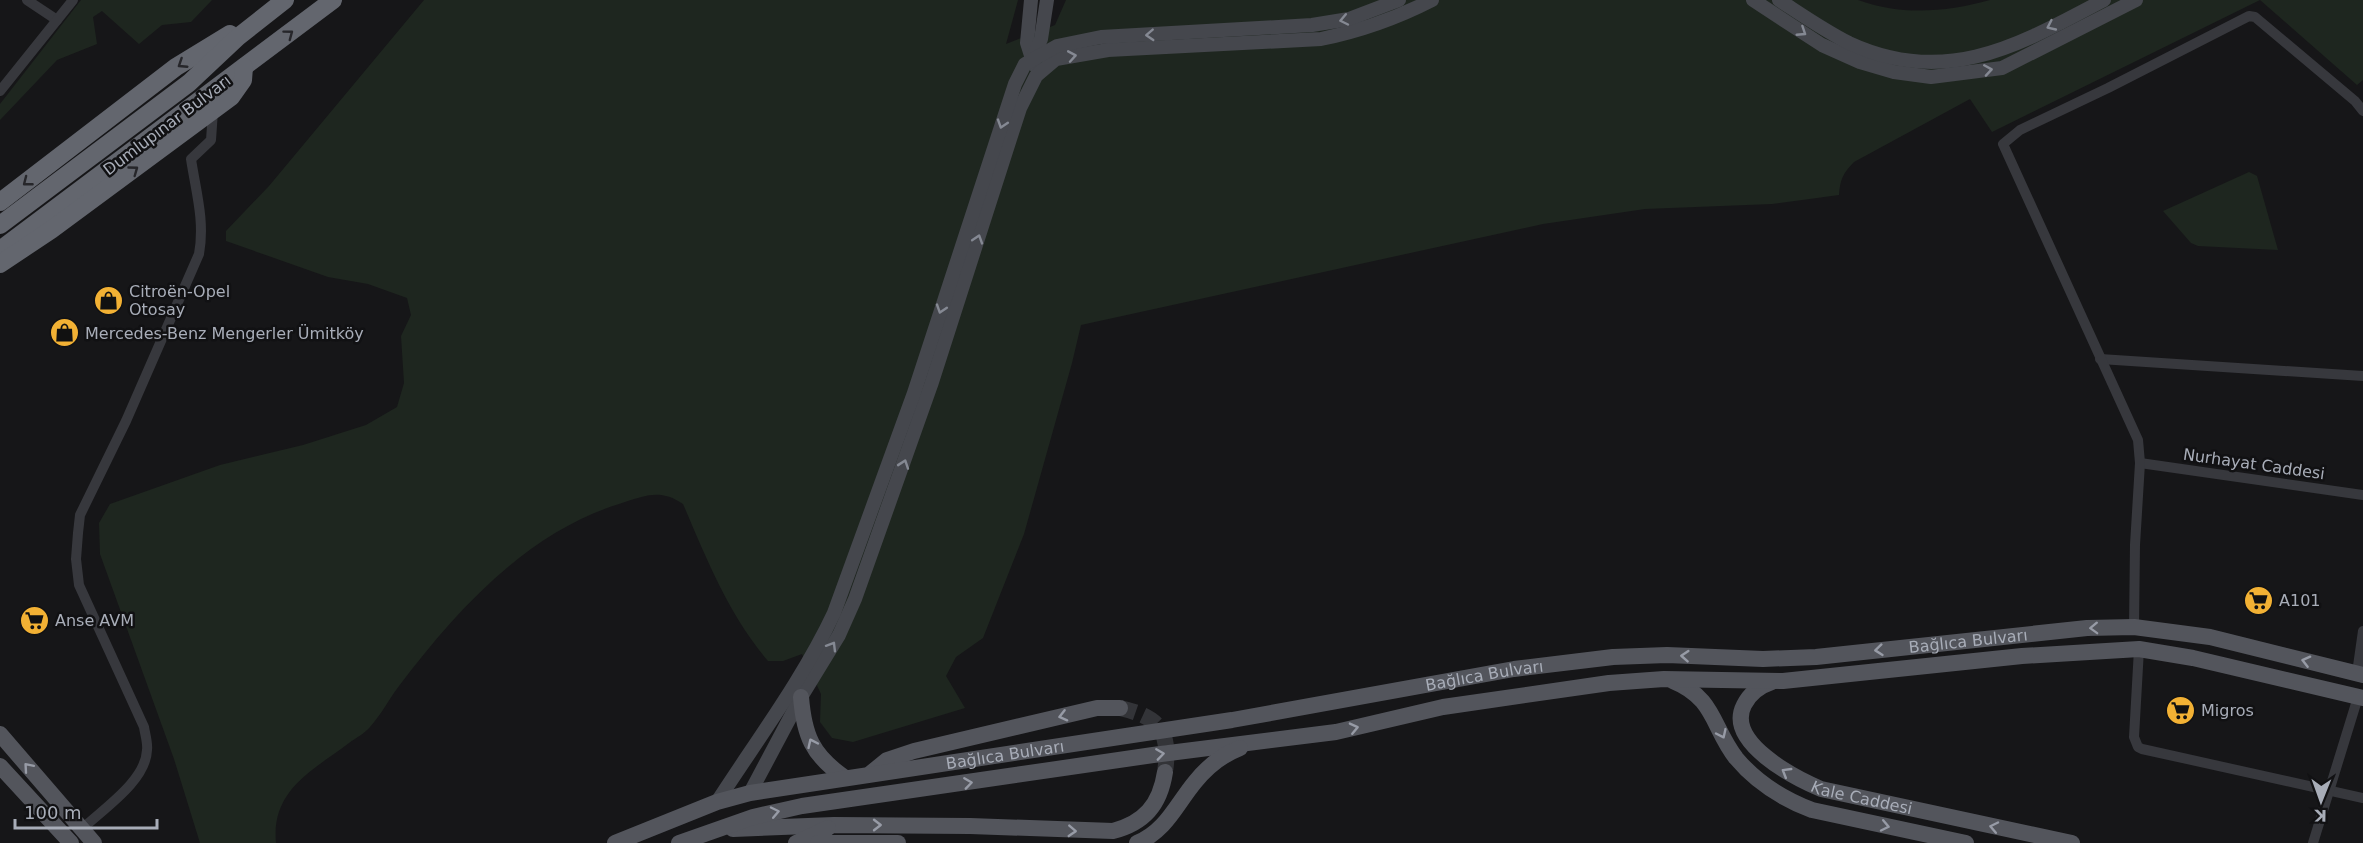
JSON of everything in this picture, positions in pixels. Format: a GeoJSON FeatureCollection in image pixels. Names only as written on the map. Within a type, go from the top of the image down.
{"type":"FeatureCollection","features":[{"type":"Feature","properties":{"kind":"highway","name":"Dumlupınar Bulvarı"},"geometry":{"type":"LineString","coordinates":[[0,225],[189,83],[238,37],[285,0]]}},
{"type":"Feature","properties":{"kind":"highway"},"geometry":{"type":"LineString","coordinates":[[0,202],[176,67],[285,0]]}},
{"type":"Feature","properties":{"kind":"highway","name":"Dumlupınar Bulvarı"},"geometry":{"type":"LineString","coordinates":[[0,250],[208,104],[244,67],[333,0]]}},
{"type":"Feature","properties":{"kind":"highway"},"geometry":{"type":"LineString","coordinates":[[0,264],[51,230],[208,104]]}},
{"type":"Feature","properties":{"kind":"main road","name":"Bağlıca Bulvarı"},"geometry":{"type":"LineString","coordinates":[[615,843],[717,802],[750,793],[1232,720],[1514,669],[1613,657],[1667,655],[1763,659],[1816,657],[2087,628],[2134,627],[2210,637],[2360,674]]}},
{"type":"Feature","properties":{"kind":"main road","name":"Bağlıca Bulvarı"},"geometry":{"type":"LineString","coordinates":[[679,843],[753,817],[802,806],[1336,732],[1443,707],[1609,683],[1669,679],[1783,681],[2022,656],[2139,650],[2193,658],[2360,697]]}},
{"type":"Feature","properties":{"kind":"main road","name":"Kale Caddesi"},"geometry":{"type":"LineString","coordinates":[[1669,679],[1692,691],[1706,704],[1725,741],[1751,774],[1791,801],[1812,810],[1966,843]]}},
{"type":"Feature","properties":{"kind":"main road","name":"Kale Caddesi"},"geometry":{"type":"LineString","coordinates":[[1783,681],[1770,683],[1758,689],[1745,704],[1741,715],[1742,726],[1747,736],[1780,769],[1821,789],[2072,843]]}},
{"type":"Feature","properties":{"kind":"main road"},"geometry":{"type":"LineString","coordinates":[[801,697],[803,723],[812,746],[829,767],[844,777]]}},
{"type":"Feature","properties":{"kind":"main road"},"geometry":{"type":"LineString","coordinates":[[870,774],[887,760],[914,751],[1097,708],[1120,708]]}},
{"type":"Feature","properties":{"kind":"main road"},"geometry":{"type":"LineString","coordinates":[[0,734],[94,843]]}},
{"type":"Feature","properties":{"kind":"main road"},"geometry":{"type":"LineString","coordinates":[[1137,843],[1156,833],[1167,822],[1195,781],[1212,764],[1232,751],[1255,742]]}},
{"type":"Feature","properties":{"kind":"main road"},"geometry":{"type":"LineString","coordinates":[[0,766],[71,843]]}},
{"type":"Feature","properties":{"kind":"main road"},"geometry":{"type":"LineString","coordinates":[[714,830],[834,825],[969,826],[1113,831],[1131,826],[1144,816],[1157,799],[1165,772]]}},
{"type":"Feature","properties":{"kind":"main road"},"geometry":{"type":"LineString","coordinates":[[796,843],[834,825]]}},
{"type":"Feature","properties":{"kind":"main road"},"geometry":{"type":"LineString","coordinates":[[818,843],[898,843]]}},
{"type":"Feature","properties":{"kind":"street"},"geometry":{"type":"LineString","coordinates":[[27,0],[57,20]]}},
{"type":"Feature","properties":{"kind":"street"},"geometry":{"type":"LineString","coordinates":[[0,91],[73,0]]}},
{"type":"Feature","properties":{"kind":"street"},"geometry":{"type":"LineString","coordinates":[[1031,0],[1027,43],[1033,58],[1036,76]]}},
{"type":"Feature","properties":{"kind":"street"},"geometry":{"type":"LineString","coordinates":[[1033,58],[1041,39],[1047,0]]}},
{"type":"Feature","properties":{"kind":"street"},"geometry":{"type":"LineString","coordinates":[[717,802],[821,641],[834,613],[914,393],[1015,84],[1025,64],[1057,46],[1101,37],[1312,26],[1348,19],[1399,0]]}},
{"type":"Feature","properties":{"kind":"street"},"geometry":{"type":"LineString","coordinates":[[750,793],[801,697],[839,634],[855,599],[931,385],[1020,108],[1036,76],[1056,59],[1108,50],[1321,39],[1347,34],[1377,24],[1432,0]]}},
{"type":"Feature","properties":{"kind":"street"},"geometry":{"type":"LineString","coordinates":[[1753,0],[1822,45],[1860,63],[1894,72],[1931,77],[2002,68],[2136,0]]}},
{"type":"Feature","properties":{"kind":"street"},"geometry":{"type":"LineString","coordinates":[[1779,0],[1849,42],[1881,55],[1911,61],[1940,62],[1968,60],[1996,52],[2104,0]]}},
{"type":"Feature","properties":{"kind":"street"},"geometry":{"type":"LineString","coordinates":[[2134,627],[2134,545],[2140,463],[2138,440],[2100,360],[2058,259],[2003,144],[2006,139],[2020,130],[2249,16],[2255,17],[2359,97],[2363,111]]}},
{"type":"Feature","properties":{"kind":"street"},"geometry":{"type":"LineString","coordinates":[[82,829],[136,780],[144,766],[148,749],[144,727],[80,585],[76,559],[80,514],[126,421],[199,254],[203,235],[200,198],[192,159],[211,140],[208,104]]}},
{"type":"Feature","properties":{"kind":"street"},"geometry":{"type":"LineString","coordinates":[[2100,360],[2363,376]]}},
{"type":"Feature","properties":{"kind":"street","name":"Nurhayat Caddesi"},"geometry":{"type":"LineString","coordinates":[[2140,463],[2363,495]]}},
{"type":"Feature","properties":{"kind":"street"},"geometry":{"type":"LineString","coordinates":[[2360,674],[2363,631]]}},
{"type":"Feature","properties":{"kind":"street"},"geometry":{"type":"LineString","coordinates":[[2139,650],[2134,737],[2138,747],[2147,751],[2363,798]]}},
{"type":"Feature","properties":{"kind":"street"},"geometry":{"type":"LineString","coordinates":[[2313,843],[2360,697]]}},
{"type":"Feature","properties":{"kind":"shaded area"},"geometry":{"type":"Polygon","coordinates":[[[81,0],[212,0],[191,22],[162,25],[139,44],[102,11],[93,17],[97,44],[57,60],[0,120],[0,104],[81,0]]]}},
{"type":"Feature","properties":{"kind":"shaded area"},"geometry":{"type":"Polygon","coordinates":[[[424,0],[1018,0],[1006,44],[1055,25],[1066,0],[1858,0],[1891,8],[1924,10],[1957,7],[1990,0],[2260,0],[1992,132],[1970,99],[1854,162],[1843,177],[1839,195],[1772,204],[1645,209],[1543,224],[1081,325],[1024,534],[983,638],[956,657],[946,676],[965,708],[853,742],[832,738],[820,722],[821,694],[802,654],[783,661],[768,661],[730,606],[683,504],[667,496],[644,496],[585,517],[553,534],[496,578],[469,603],[421,658],[368,729],[308,773],[287,795],[276,825],[276,843],[200,843],[174,759],[100,554],[99,523],[110,504],[220,465],[303,445],[366,425],[397,407],[404,383],[401,336],[411,315],[407,298],[368,284],[328,277],[226,241],[226,231],[269,186],[424,0]]]}},
{"type":"Feature","properties":{"kind":"shaded area"},"geometry":{"type":"Polygon","coordinates":[[[2260,0],[2363,0],[2363,80],[2357,85],[2260,0]]]}},
{"type":"Feature","properties":{"kind":"shaded area"},"geometry":{"type":"Polygon","coordinates":[[[2249,172],[2257,176],[2278,250],[2198,246],[2191,243],[2163,211],[2249,172]]]}},
{"type":"Feature","properties":{"kind":"tunnel"},"geometry":{"type":"LineString","coordinates":[[1120,708],[1144,716],[1159,728],[1166,746],[1165,772]]}},
{"type":"Feature","properties":{"kind":"place","name":"Citroën-Opel Otosay"},"geometry":{"type":"Point","coordinates":[108,300]}},
{"type":"Feature","properties":{"kind":"place","name":"Mercedes-Benz Mengerler Ümitköy"},"geometry":{"type":"Point","coordinates":[64,333]}},
{"type":"Feature","properties":{"kind":"place","name":"A101"},"geometry":{"type":"Point","coordinates":[2258,600]}},
{"type":"Feature","properties":{"kind":"place","name":"Anse AVM"},"geometry":{"type":"Point","coordinates":[34,620]}},
{"type":"Feature","properties":{"kind":"place","name":"Migros"},"geometry":{"type":"Point","coordinates":[2180,710]}}]}
